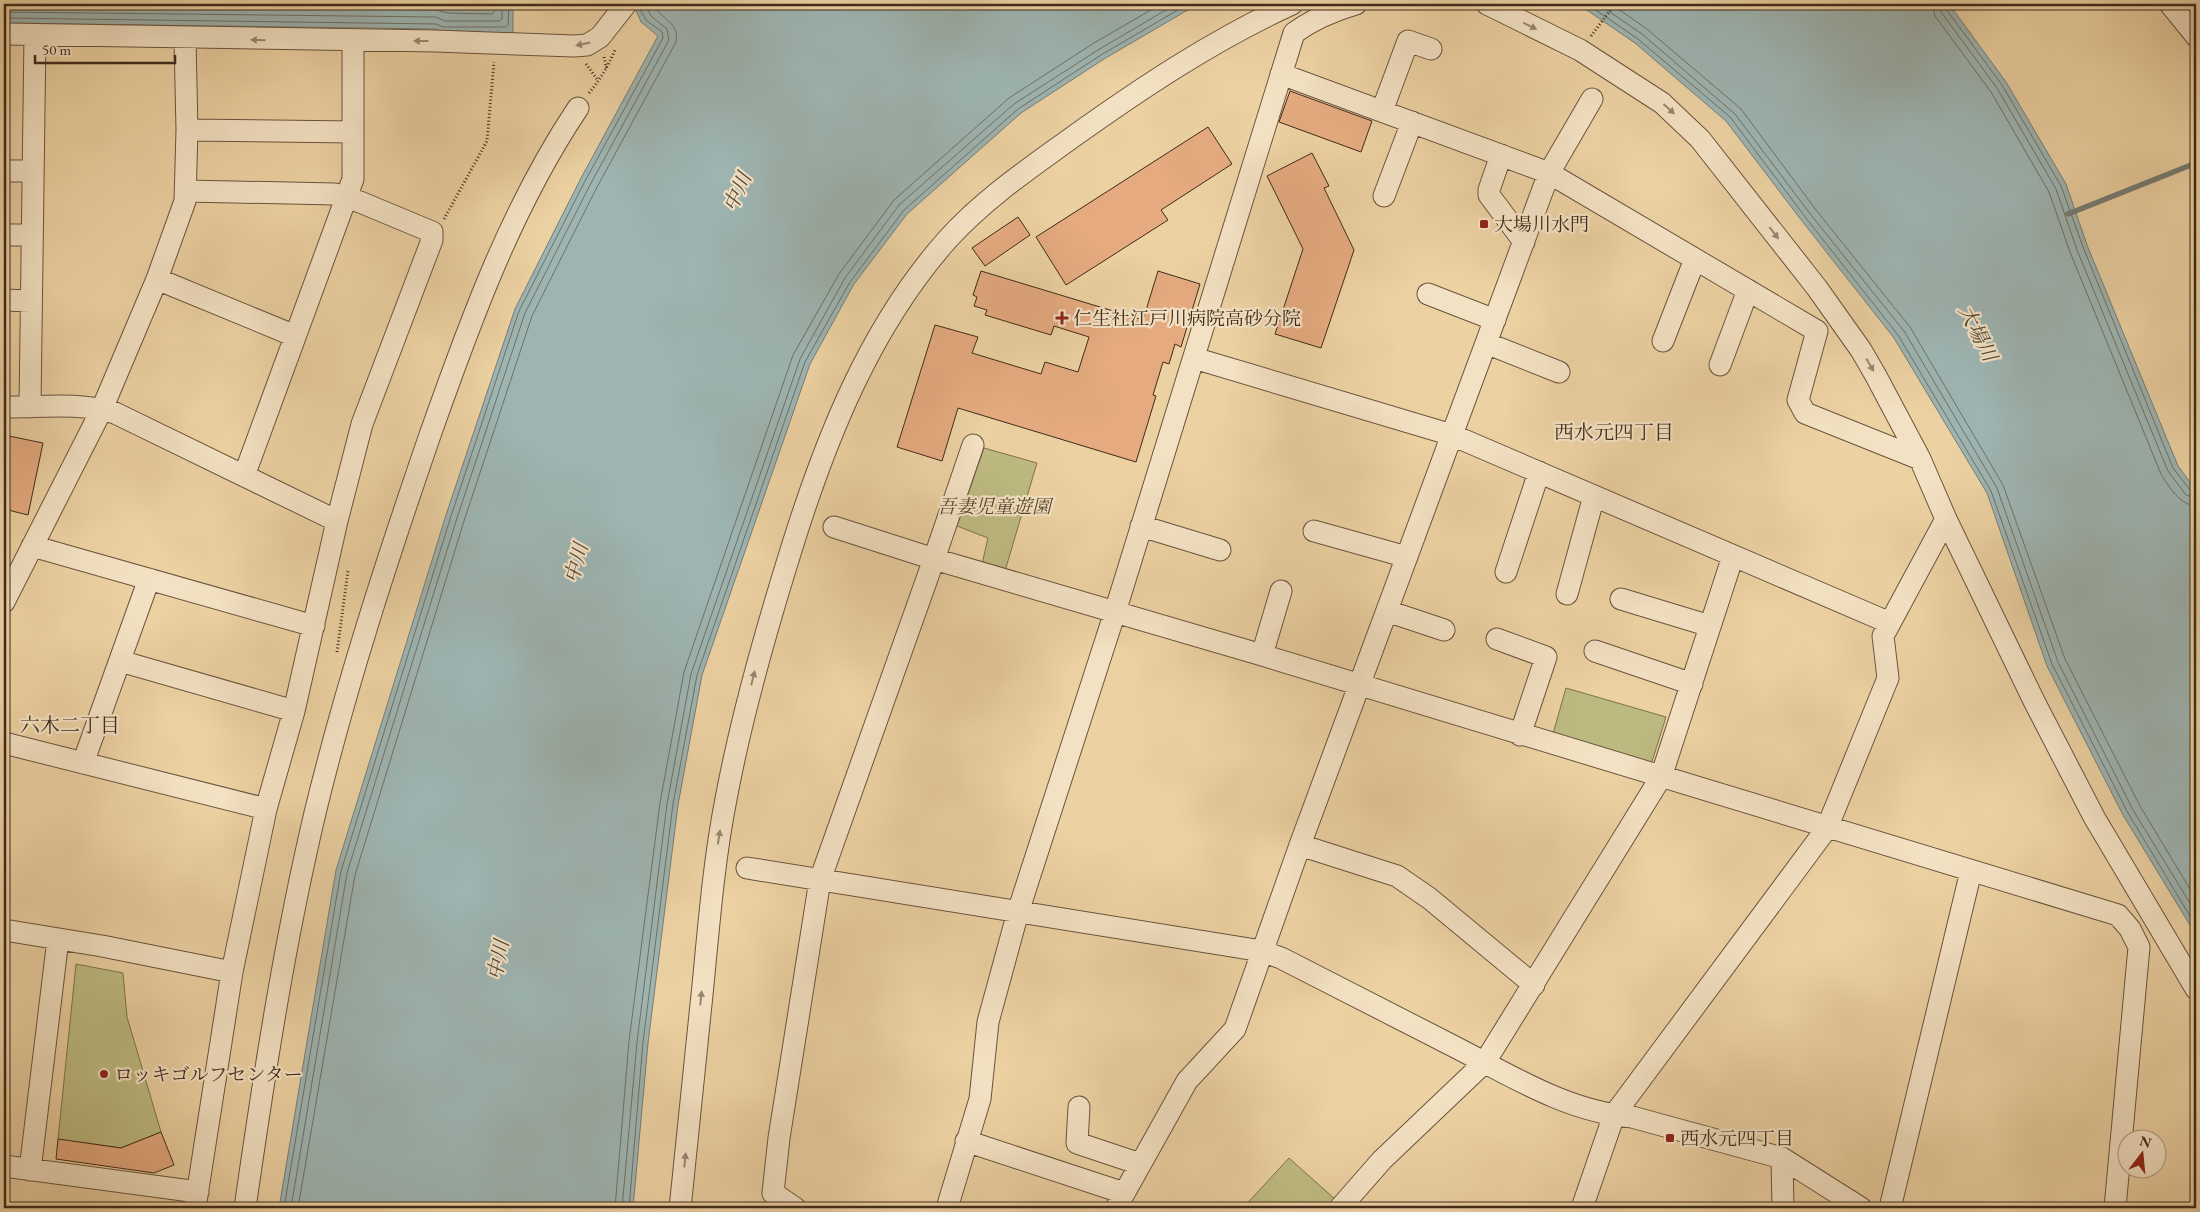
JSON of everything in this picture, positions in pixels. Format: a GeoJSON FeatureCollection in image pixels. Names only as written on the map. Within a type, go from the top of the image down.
{"type":"FeatureCollection","features":[{"type":"Feature","properties":{"kind":"street"},"geometry":{"type":"LineString","coordinates":[[680,1208],[714,868],[736,749],[753,675],[802,516],[825,449],[867,358],[886,322],[907,290],[947,240],[990,199],[1065,143],[1154,81],[1243,28],[1292,4]]}},
{"type":"Feature","properties":{"kind":"street"},"geometry":{"type":"LineString","coordinates":[[947,1208],[980,1099],[988,1022],[1018,912],[1115,612],[1294,33],[1304,26],[1356,4]]}},
{"type":"Feature","properties":{"kind":"street"},"geometry":{"type":"LineString","coordinates":[[1487,4],[1580,50],[1662,103],[1700,139],[1811,281],[1861,350],[1920,459],[1946,519],[2034,701],[2094,817],[2196,989]]}},
{"type":"Feature","properties":{"kind":"street"},"geometry":{"type":"LineString","coordinates":[[2170,4],[2196,36]]}},
{"type":"Feature","properties":{"kind":"street"},"geometry":{"type":"LineString","coordinates":[[4,34],[185,39],[587,45],[600,37],[622,9]]}},
{"type":"Feature","properties":{"kind":"street"},"geometry":{"type":"LineString","coordinates":[[30,407],[35,35]]}},
{"type":"Feature","properties":{"kind":"street"},"geometry":{"type":"LineString","coordinates":[[4,602],[10,574],[32,546],[102,409],[157,279],[186,191],[185,39]]}},
{"type":"Feature","properties":{"kind":"street"},"geometry":{"type":"LineString","coordinates":[[244,476],[353,179],[353,41]]}},
{"type":"Feature","properties":{"kind":"street"},"geometry":{"type":"LineString","coordinates":[[1382,111],[1408,41],[1431,49]]}},
{"type":"Feature","properties":{"kind":"street"},"geometry":{"type":"LineString","coordinates":[[1282,74],[1549,173],[1818,331],[1798,400],[1805,413],[1920,459]]}},
{"type":"Feature","properties":{"kind":"street"},"geometry":{"type":"LineString","coordinates":[[966,1142],[1120,1201],[1187,1080],[1235,1029],[1300,845],[1549,173],[1592,99]]}},
{"type":"Feature","properties":{"kind":"street"},"geometry":{"type":"LineString","coordinates":[[245,1208],[280,984],[315,815],[336,732],[390,550],[464,340],[490,274],[556,141],[578,108]]}},
{"type":"Feature","properties":{"kind":"street"},"geometry":{"type":"LineString","coordinates":[[1384,196],[1412,122]]}},
{"type":"Feature","properties":{"kind":"street"},"geometry":{"type":"LineString","coordinates":[[187,130],[353,132]]}},
{"type":"Feature","properties":{"kind":"street"},"geometry":{"type":"LineString","coordinates":[[1501,155],[1489,190],[1489,196],[1524,242]]}},
{"type":"Feature","properties":{"kind":"street"},"geometry":{"type":"LineString","coordinates":[[4,171],[33,171]]}},
{"type":"Feature","properties":{"kind":"street"},"geometry":{"type":"LineString","coordinates":[[4,1166],[197,1200],[232,972],[266,809],[294,710],[337,521],[362,424],[432,240],[432,232],[335,194],[186,191]]}},
{"type":"Feature","properties":{"kind":"street"},"geometry":{"type":"LineString","coordinates":[[4,235],[32,235]]}},
{"type":"Feature","properties":{"kind":"street"},"geometry":{"type":"LineString","coordinates":[[1663,341],[1695,259]]}},
{"type":"Feature","properties":{"kind":"street"},"geometry":{"type":"LineString","coordinates":[[157,279],[295,336]]}},
{"type":"Feature","properties":{"kind":"street"},"geometry":{"type":"LineString","coordinates":[[1720,365],[1748,290]]}},
{"type":"Feature","properties":{"kind":"street"},"geometry":{"type":"LineString","coordinates":[[1428,294],[1495,320]]}},
{"type":"Feature","properties":{"kind":"street"},"geometry":{"type":"LineString","coordinates":[[4,300],[31,301]]}},
{"type":"Feature","properties":{"kind":"street"},"geometry":{"type":"LineString","coordinates":[[1486,343],[1559,372]]}},
{"type":"Feature","properties":{"kind":"street"},"geometry":{"type":"LineString","coordinates":[[1194,358],[1452,435],[1890,623]]}},
{"type":"Feature","properties":{"kind":"street"},"geometry":{"type":"LineString","coordinates":[[4,407],[102,409],[115,413],[337,521]]}},
{"type":"Feature","properties":{"kind":"street"},"geometry":{"type":"LineString","coordinates":[[795,1208],[773,1193],[778,1138],[820,880],[973,445]]}},
{"type":"Feature","properties":{"kind":"street"},"geometry":{"type":"LineString","coordinates":[[1506,572],[1539,472]]}},
{"type":"Feature","properties":{"kind":"street"},"geometry":{"type":"LineString","coordinates":[[1567,594],[1594,496]]}},
{"type":"Feature","properties":{"kind":"street"},"geometry":{"type":"LineString","coordinates":[[1582,1208],[1614,1115],[1827,828],[1888,678],[1883,636],[1946,519]]}},
{"type":"Feature","properties":{"kind":"street"},"geometry":{"type":"LineString","coordinates":[[1141,526],[1220,550]]}},
{"type":"Feature","properties":{"kind":"street"},"geometry":{"type":"LineString","coordinates":[[834,527],[934,559],[1262,655],[1520,735],[2118,915],[2130,929],[2139,947],[2115,1208]]}},
{"type":"Feature","properties":{"kind":"street"},"geometry":{"type":"LineString","coordinates":[[1314,531],[1407,557]]}},
{"type":"Feature","properties":{"kind":"street"},"geometry":{"type":"LineString","coordinates":[[32,546],[314,626]]}},
{"type":"Feature","properties":{"kind":"street"},"geometry":{"type":"LineString","coordinates":[[1340,1208],[1382,1160],[1485,1062],[1661,776],[1732,556]]}},
{"type":"Feature","properties":{"kind":"street"},"geometry":{"type":"LineString","coordinates":[[82,763],[148,579]]}},
{"type":"Feature","properties":{"kind":"street"},"geometry":{"type":"LineString","coordinates":[[1262,655],[1281,591]]}},
{"type":"Feature","properties":{"kind":"street"},"geometry":{"type":"LineString","coordinates":[[1621,600],[1710,626]]}},
{"type":"Feature","properties":{"kind":"street"},"geometry":{"type":"LineString","coordinates":[[1387,611],[1444,630]]}},
{"type":"Feature","properties":{"kind":"street"},"geometry":{"type":"LineString","coordinates":[[1497,639],[1546,657],[1520,735]]}},
{"type":"Feature","properties":{"kind":"street"},"geometry":{"type":"LineString","coordinates":[[1596,651],[1692,684]]}},
{"type":"Feature","properties":{"kind":"street"},"geometry":{"type":"LineString","coordinates":[[120,661],[294,710]]}},
{"type":"Feature","properties":{"kind":"street"},"geometry":{"type":"LineString","coordinates":[[4,743],[266,809]]}},
{"type":"Feature","properties":{"kind":"street"},"geometry":{"type":"LineString","coordinates":[[1300,845],[1397,876],[1429,898],[1534,985]]}},
{"type":"Feature","properties":{"kind":"street"},"geometry":{"type":"LineString","coordinates":[[747,868],[1262,951],[1281,958],[1576,1106],[1614,1115],[1632,1117],[1782,1158],[1861,1208]]}},
{"type":"Feature","properties":{"kind":"street"},"geometry":{"type":"LineString","coordinates":[[1890,1208],[1971,871]]}},
{"type":"Feature","properties":{"kind":"street"},"geometry":{"type":"LineString","coordinates":[[4,930],[102,946],[232,972]]}},
{"type":"Feature","properties":{"kind":"street"},"geometry":{"type":"LineString","coordinates":[[30,1170],[58,939]]}},
{"type":"Feature","properties":{"kind":"street"},"geometry":{"type":"LineString","coordinates":[[1079,1107],[1077,1143],[1140,1164]]}},
{"type":"Feature","properties":{"kind":"street"},"geometry":{"type":"LineString","coordinates":[[1782,1158],[1783,1208]]}},
{"type":"Feature","properties":{"kind":"path"},"geometry":{"type":"LineString","coordinates":[[1598,28],[1614,4]]}},
{"type":"Feature","properties":{"kind":"path"},"geometry":{"type":"LineString","coordinates":[[578,108],[598,79],[607,70],[617,45]]}},
{"type":"Feature","properties":{"kind":"path"},"geometry":{"type":"LineString","coordinates":[[432,232],[441,225],[487,141],[494,57]]}},
{"type":"Feature","properties":{"kind":"path"},"geometry":{"type":"LineString","coordinates":[[335,662],[348,566]]}},
{"type":"Feature","properties":{"kind":"green space","name":"吾妻児童遊園"},"geometry":{"type":"Polygon","coordinates":[[[984,448],[1037,463],[1005,571],[982,564],[988,538],[957,526],[984,448]]]}},
{"type":"Feature","properties":{"kind":"green space"},"geometry":{"type":"Polygon","coordinates":[[[1566,688],[1666,717],[1650,768],[1552,737],[1566,688]]]}},
{"type":"Feature","properties":{"kind":"green space","name":"ロッキゴルフセンター"},"geometry":{"type":"Polygon","coordinates":[[[76,964],[123,973],[127,1017],[161,1132],[121,1148],[58,1139],[76,964]]]}},
{"type":"Feature","properties":{"kind":"green space"},"geometry":{"type":"Polygon","coordinates":[[[1289,1158],[1336,1200],[1328,1208],[1243,1208],[1289,1158]]]}},
{"type":"Feature","properties":{"kind":"water"},"geometry":{"type":"Polygon","coordinates":[[[4,4],[513,4],[513,33],[438,32],[437,29],[4,23],[4,4]]]}},
{"type":"Feature","properties":{"kind":"water","name":"中川"},"geometry":{"type":"Polygon","coordinates":[[[617,4],[1198,4],[1104,59],[1021,113],[907,214],[854,284],[810,364],[702,675],[678,805],[648,1043],[633,1208],[279,1208],[336,870],[446,515],[515,309],[580,180],[658,36],[641,22],[636,10],[617,4]]]}},
{"type":"Feature","properties":{"kind":"water","name":"大場川"},"geometry":{"type":"Polygon","coordinates":[[[1578,4],[1949,4],[2006,82],[2066,184],[2087,245],[2178,466],[2196,490],[2196,935],[2123,815],[2047,666],[1987,493],[1894,338],[1726,121],[1635,43],[1578,4]]]}},
{"type":"Feature","properties":{"kind":"building"},"geometry":{"type":"Polygon","coordinates":[[[1290,91],[1372,121],[1361,152],[1279,122],[1290,91]]]}},
{"type":"Feature","properties":{"kind":"building"},"geometry":{"type":"Polygon","coordinates":[[[1208,127],[1232,164],[1161,210],[1168,220],[1066,285],[1036,237],[1208,127]]]}},
{"type":"Feature","properties":{"kind":"building"},"geometry":{"type":"Polygon","coordinates":[[[1312,153],[1329,186],[1324,188],[1354,250],[1321,348],[1275,334],[1303,249],[1267,176],[1312,153]]]}},
{"type":"Feature","properties":{"kind":"building"},"geometry":{"type":"Polygon","coordinates":[[[1018,217],[1030,235],[985,266],[972,248],[1018,217]]]}},
{"type":"Feature","properties":{"kind":"building"},"geometry":{"type":"Polygon","coordinates":[[[981,271],[1143,320],[1158,271],[1200,284],[1181,347],[1175,344],[1169,364],[1163,362],[1153,395],[1156,396],[1136,462],[958,408],[942,461],[897,447],[935,325],[978,337],[972,353],[1041,374],[1045,362],[1078,372],[1089,337],[1054,326],[1051,335],[985,315],[987,310],[974,306],[977,297],[973,295],[981,271]]]}},
{"type":"Feature","properties":{"kind":"building"},"geometry":{"type":"Polygon","coordinates":[[[4,435],[43,443],[28,515],[4,509],[4,435]]]}},
{"type":"Feature","properties":{"kind":"building"},"geometry":{"type":"Polygon","coordinates":[[[161,1132],[174,1165],[154,1173],[56,1159],[58,1139],[121,1148],[161,1132]]]}},
{"type":"Feature","properties":{"kind":"waterway"},"geometry":{"type":"LineString","coordinates":[[2068,214],[2196,163]]}},
{"type":"Feature","properties":{"kind":"place","name":"大場川水門"},"geometry":{"type":"Point","coordinates":[1484,224]}},
{"type":"Feature","properties":{"kind":"place","name":"仁生社江戸川病院高砂分院"},"geometry":{"type":"Point","coordinates":[1062,318]}},
{"type":"Feature","properties":{"kind":"place","name":"ロッキゴルフセンター"},"geometry":{"type":"Point","coordinates":[104,1074]}},
{"type":"Feature","properties":{"kind":"place","name":"西水元四丁目"},"geometry":{"type":"Point","coordinates":[1670,1138]}},
{"type":"Feature","properties":{"kind":"district","name":"西水元四丁目"},"geometry":{"type":"Point","coordinates":[1614,432]}},
{"type":"Feature","properties":{"kind":"district","name":"六木二丁目"},"geometry":{"type":"Point","coordinates":[70,725]}}]}
